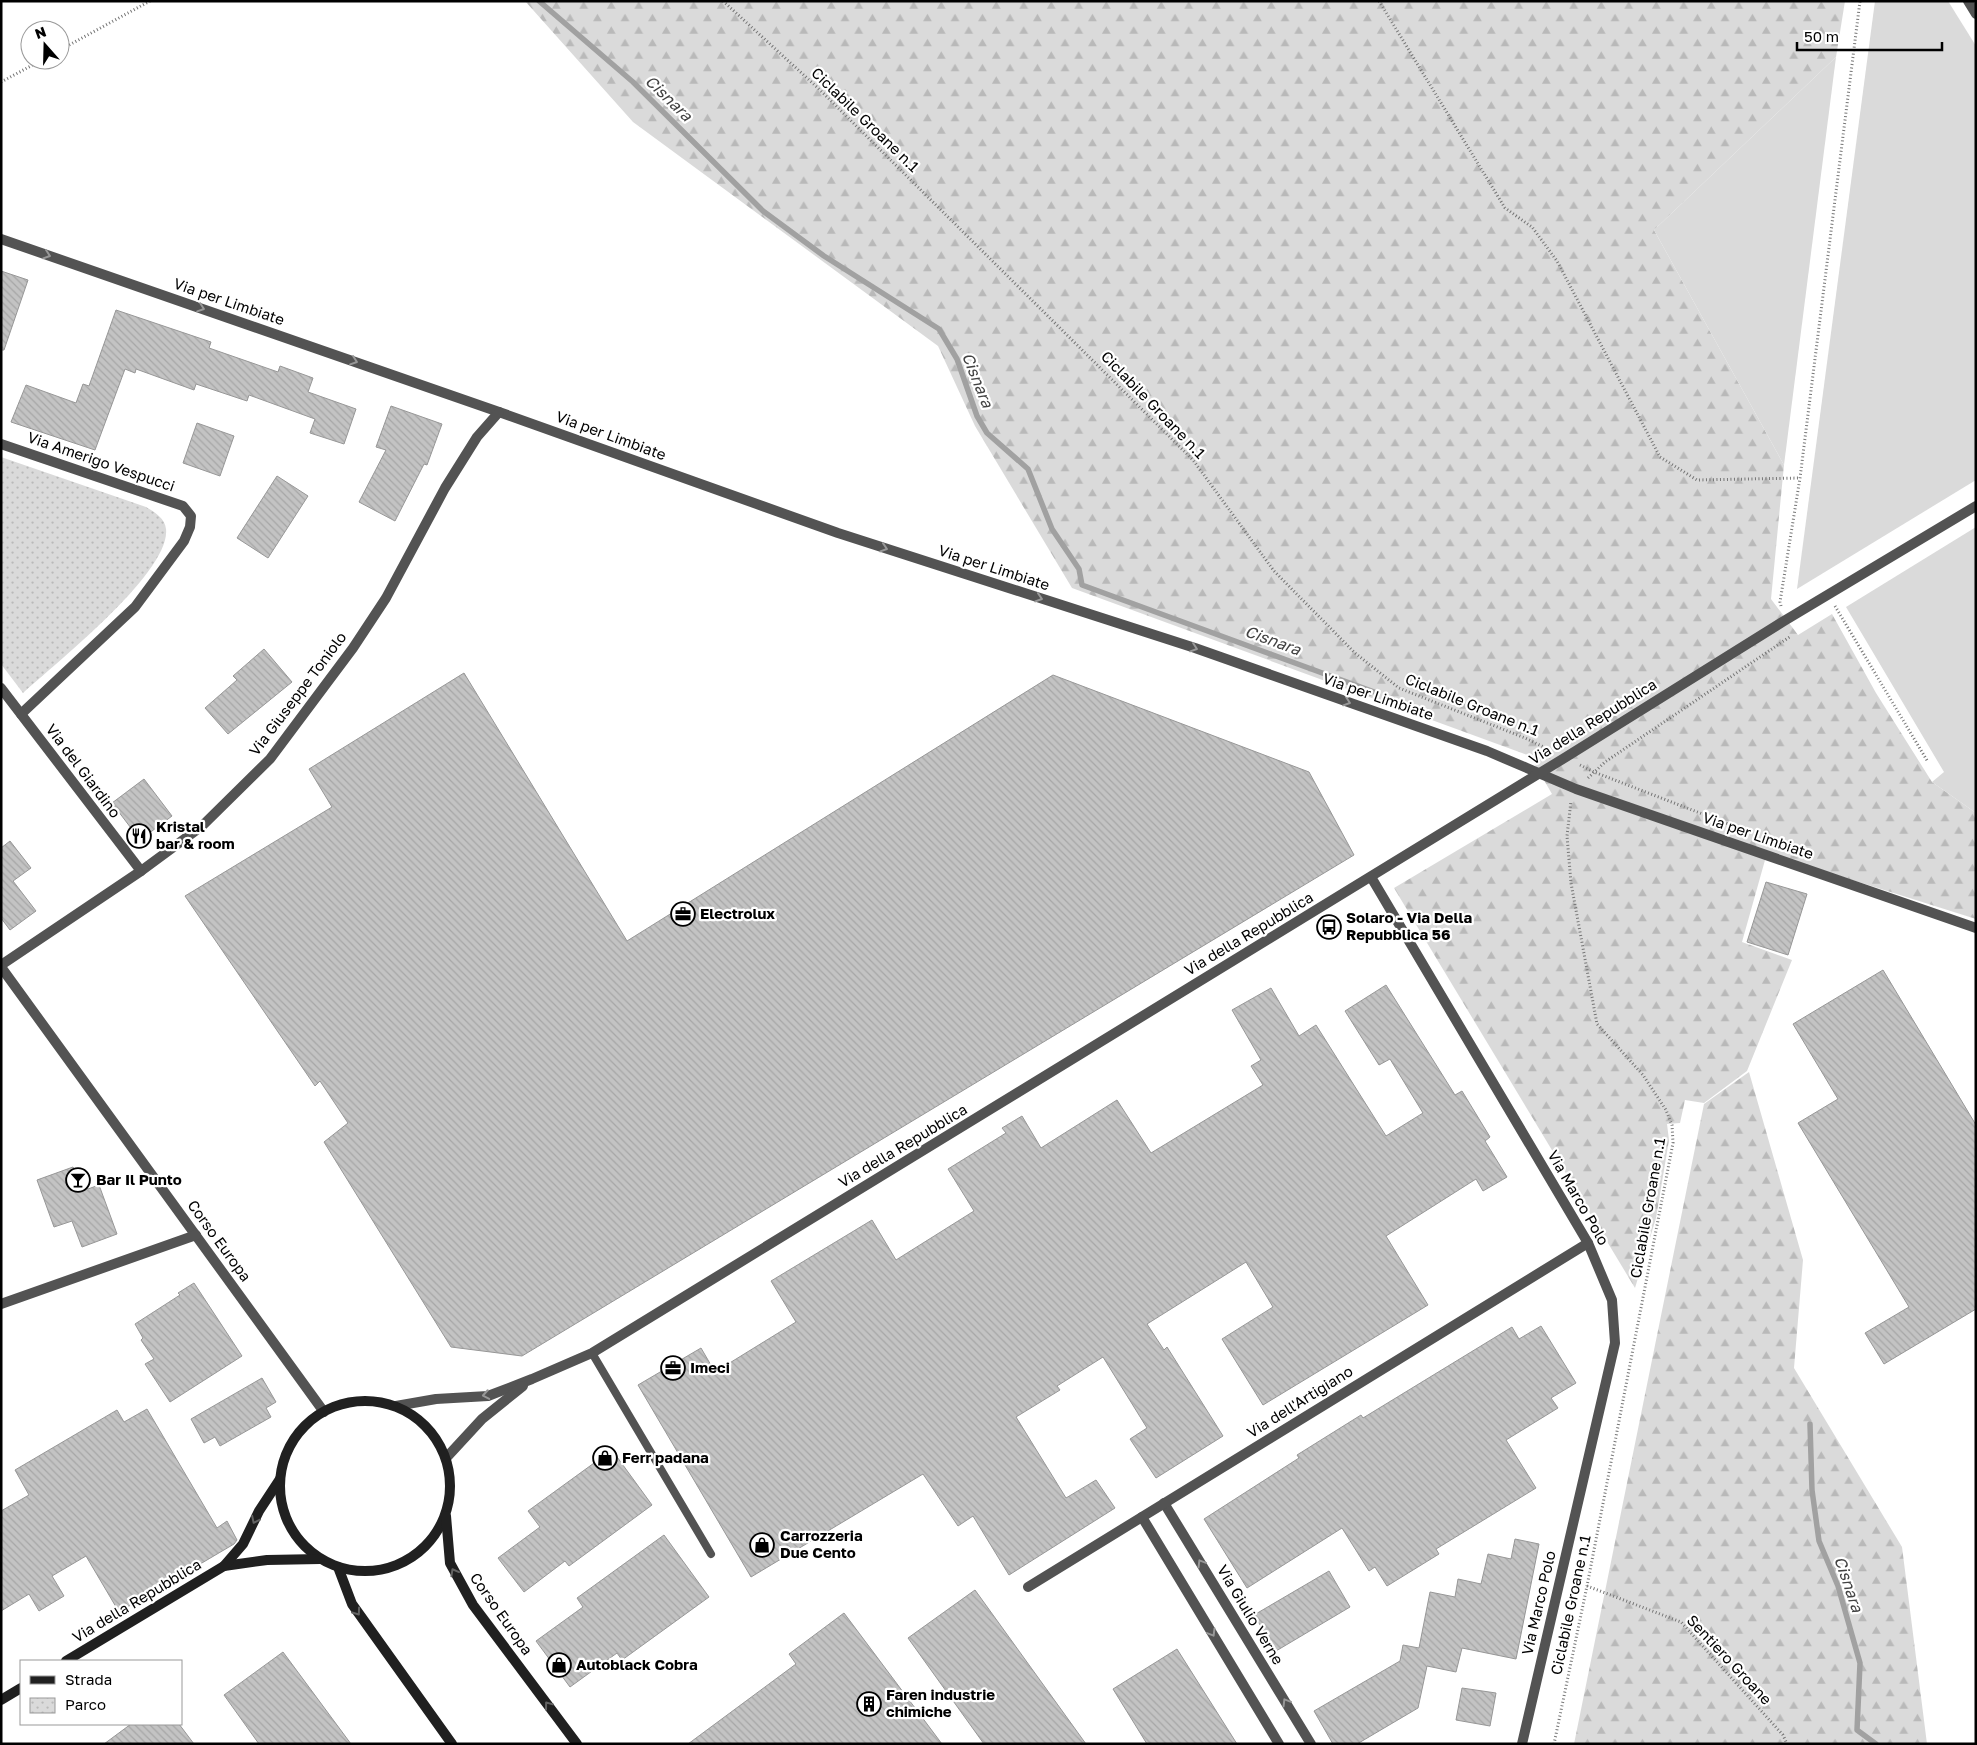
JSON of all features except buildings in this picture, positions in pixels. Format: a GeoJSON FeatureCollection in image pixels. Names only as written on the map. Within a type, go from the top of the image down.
{"type":"FeatureCollection","features":[{"type":"Feature","properties":{"kind":"street"},"geometry":{"type":"LineString","coordinates":[[1968,1],[1976,14]]}},
{"type":"Feature","properties":{"kind":"street","name":"Via per Limbiate"},"geometry":{"type":"LineString","coordinates":[[1,239],[499,412],[838,534],[1194,648],[1487,751],[1576,789],[1976,928]]}},
{"type":"Feature","properties":{"kind":"street","name":"Via Giuseppe Toniolo"},"geometry":{"type":"LineString","coordinates":[[1,966],[202,826],[270,759],[353,648],[386,598],[453,475],[477,437],[499,412]]}},
{"type":"Feature","properties":{"kind":"street","name":"Via Amerigo Vespucci"},"geometry":{"type":"LineString","coordinates":[[1,444],[183,506],[191,516],[190,527],[184,541],[135,607],[21,714]]}},
{"type":"Feature","properties":{"kind":"street","name":"Via della Repubblica"},"geometry":{"type":"LineString","coordinates":[[396,1406],[436,1399],[488,1396],[592,1353],[1371,877],[1828,594],[1976,506]]}},
{"type":"Feature","properties":{"kind":"street","name":"Via del Giardino"},"geometry":{"type":"LineString","coordinates":[[1,688],[140,871]]}},
{"type":"Feature","properties":{"kind":"street","name":"Via Marco Polo"},"geometry":{"type":"LineString","coordinates":[[1371,877],[1588,1243],[1612,1300],[1615,1342],[1522,1744]]}},
{"type":"Feature","properties":{"kind":"street","name":"Corso Europa"},"geometry":{"type":"LineString","coordinates":[[1,966],[324,1412]]}},
{"type":"Feature","properties":{"kind":"street"},"geometry":{"type":"LineString","coordinates":[[1,1304],[196,1235]]}},
{"type":"Feature","properties":{"kind":"street","name":"Via dell'Artigiano"},"geometry":{"type":"LineString","coordinates":[[1028,1586],[1588,1243]]}},
{"type":"Feature","properties":{"kind":"street","name":"Via della Repubblica"},"geometry":{"type":"LineString","coordinates":[[446,1458],[482,1419],[532,1379]]}},
{"type":"Feature","properties":{"kind":"street"},"geometry":{"type":"LineString","coordinates":[[372,1401],[396,1406],[417,1418],[434,1436],[446,1458],[451,1486],[446,1515],[433,1538],[414,1556],[390,1568],[364,1572],[338,1567],[320,1559],[302,1543],[289,1524],[281,1502],[280,1478],[286,1456],[300,1431],[311,1420],[324,1412],[347,1403],[372,1401]]}},
{"type":"Feature","properties":{"kind":"street","name":"Via della Repubblica"},"geometry":{"type":"LineString","coordinates":[[68,1660],[224,1566],[243,1544],[259,1511],[280,1478]]}},
{"type":"Feature","properties":{"kind":"street","name":"Via Giulio Verne"},"geometry":{"type":"LineString","coordinates":[[1164,1503],[1311,1744]]}},
{"type":"Feature","properties":{"kind":"street","name":"Corso Europa"},"geometry":{"type":"LineString","coordinates":[[446,1515],[450,1563],[473,1605],[577,1744]]}},
{"type":"Feature","properties":{"kind":"street"},"geometry":{"type":"LineString","coordinates":[[1142,1517],[1279,1744]]}},
{"type":"Feature","properties":{"kind":"street","name":"Via della Repubblica"},"geometry":{"type":"LineString","coordinates":[[224,1566],[267,1560],[320,1559]]}},
{"type":"Feature","properties":{"kind":"street"},"geometry":{"type":"LineString","coordinates":[[338,1567],[352,1604],[452,1744]]}},
{"type":"Feature","properties":{"kind":"street"},"geometry":{"type":"LineString","coordinates":[[1,1700],[20,1689]]}},
{"type":"Feature","properties":{"kind":"lane"},"geometry":{"type":"LineString","coordinates":[[592,1353],[712,1554]]}},
{"type":"Feature","properties":{"kind":"path"},"geometry":{"type":"LineString","coordinates":[[70,45],[150,1]]}},
{"type":"Feature","properties":{"kind":"path","name":"Ciclabile Groane n.1"},"geometry":{"type":"LineString","coordinates":[[723,1],[819,89],[1193,460],[1274,571],[1355,653],[1399,688],[1525,738],[1594,772],[1756,834]]}},
{"type":"Feature","properties":{"kind":"path"},"geometry":{"type":"LineString","coordinates":[[1379,1],[1505,208],[1532,227],[1557,261],[1660,457],[1697,480],[1800,478]]}},
{"type":"Feature","properties":{"kind":"path"},"geometry":{"type":"LineString","coordinates":[[1787,638],[1780,602],[1800,478],[1860,1]]}},
{"type":"Feature","properties":{"kind":"path"},"geometry":{"type":"LineString","coordinates":[[1,82],[23,70]]}},
{"type":"Feature","properties":{"kind":"path"},"geometry":{"type":"LineString","coordinates":[[1828,594],[1928,762]]}},
{"type":"Feature","properties":{"kind":"path"},"geometry":{"type":"LineString","coordinates":[[1827,612],[1843,601]]}},
{"type":"Feature","properties":{"kind":"path"},"geometry":{"type":"LineString","coordinates":[[1576,789],[1613,756],[1795,633]]}},
{"type":"Feature","properties":{"kind":"path","name":"Ciclabile Groane n.1"},"geometry":{"type":"LineString","coordinates":[[1554,1744],[1587,1586],[1673,1143],[1672,1125],[1666,1110],[1643,1075],[1597,1024],[1571,884],[1567,836],[1570,804],[1576,789]]}},
{"type":"Feature","properties":{"kind":"path","name":"Sentiero Groane"},"geometry":{"type":"LineString","coordinates":[[1587,1586],[1681,1622],[1783,1735],[1787,1744]]}},
{"type":"Feature","properties":{"kind":"green space"},"geometry":{"type":"Polygon","coordinates":[[[525,1],[1845,1],[1836,57],[1654,230],[1784,465],[1771,599],[1798,635],[1832,614],[1876,693],[1932,782],[1976,813],[1976,919],[1767,853],[1742,942],[1792,960],[1747,1071],[1704,1103],[1685,1100],[1680,1123],[1667,1124],[1669,1140],[1656,1218],[1635,1288],[1394,888],[1552,794],[1530,756],[1072,588],[975,426],[938,346],[633,122],[525,1]]]}},
{"type":"Feature","properties":{"kind":"green space"},"geometry":{"type":"Polygon","coordinates":[[[1875,1],[1948,1],[1976,46],[1976,480],[1797,589],[1875,1]]]}},
{"type":"Feature","properties":{"kind":"green space"},"geometry":{"type":"Polygon","coordinates":[[[1836,57],[1784,465],[1654,230],[1836,57]]]}},
{"type":"Feature","properties":{"kind":"green space"},"geometry":{"type":"Polygon","coordinates":[[[1,457],[146,507],[156,513],[166,529],[163,547],[150,569],[131,592],[84,640],[23,693],[1,664],[1,457]]]}},
{"type":"Feature","properties":{"kind":"green space"},"geometry":{"type":"Polygon","coordinates":[[[1976,527],[1976,813],[1932,782],[1944,772],[1846,607],[1976,527]]]}},
{"type":"Feature","properties":{"kind":"green space"},"geometry":{"type":"Polygon","coordinates":[[[1749,1072],[1803,1260],[1794,1368],[1902,1547],[1927,1744],[1574,1744],[1704,1104],[1749,1072]]]}},
{"type":"Feature","properties":{"kind":"waterway","name":"Cisnara"},"geometry":{"type":"LineString","coordinates":[[539,1],[633,82],[763,211],[824,256],[939,329],[957,359],[977,416],[987,433],[1028,469],[1052,529],[1079,569],[1082,585],[1377,693]]}},
{"type":"Feature","properties":{"kind":"waterway","name":"Cisnara"},"geometry":{"type":"LineString","coordinates":[[1810,1424],[1812,1490],[1819,1541],[1838,1586],[1860,1663],[1857,1730],[1876,1744]]}},
{"type":"Feature","properties":{"kind":"place","name":"Kristal bar & room"},"geometry":{"type":"Point","coordinates":[139,836]}},
{"type":"Feature","properties":{"kind":"place","name":"Electrolux"},"geometry":{"type":"Point","coordinates":[683,914]}},
{"type":"Feature","properties":{"kind":"place","name":"Solaro - Via Della Repubblica 56"},"geometry":{"type":"Point","coordinates":[1329,927]}},
{"type":"Feature","properties":{"kind":"place","name":"Bar Il Punto"},"geometry":{"type":"Point","coordinates":[78,1180]}},
{"type":"Feature","properties":{"kind":"place","name":"Imeci"},"geometry":{"type":"Point","coordinates":[673,1368]}},
{"type":"Feature","properties":{"kind":"place","name":"Ferr padana"},"geometry":{"type":"Point","coordinates":[605,1458]}},
{"type":"Feature","properties":{"kind":"place","name":"Carrozzeria Due Cento"},"geometry":{"type":"Point","coordinates":[762,1545]}},
{"type":"Feature","properties":{"kind":"place","name":"Autoblack Cobra"},"geometry":{"type":"Point","coordinates":[559,1665]}},
{"type":"Feature","properties":{"kind":"place","name":"Faren industrie chimiche"},"geometry":{"type":"Point","coordinates":[869,1704]}}]}
